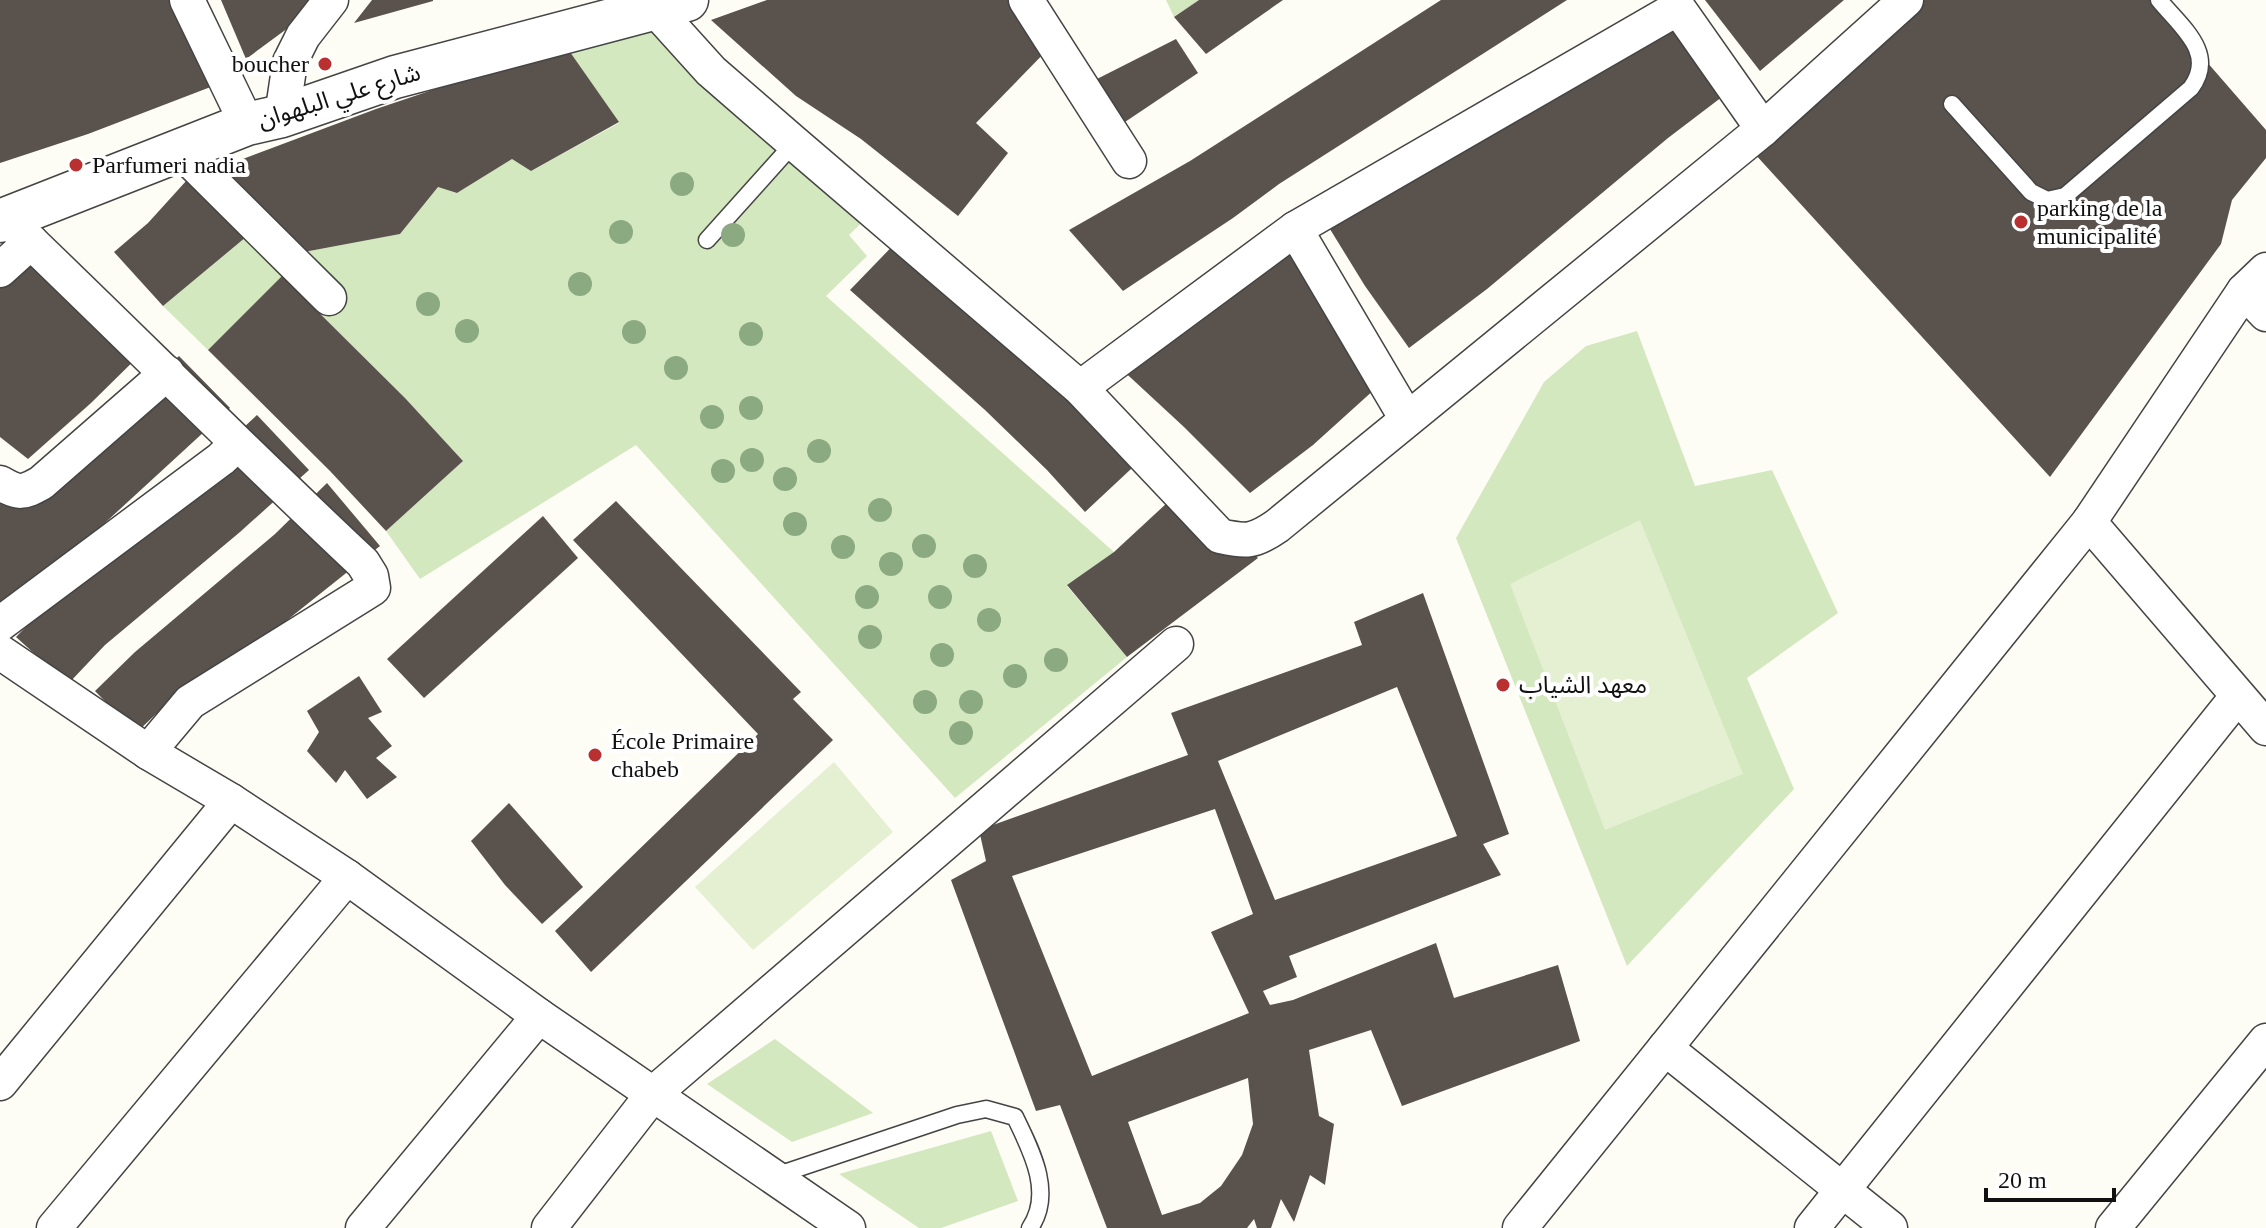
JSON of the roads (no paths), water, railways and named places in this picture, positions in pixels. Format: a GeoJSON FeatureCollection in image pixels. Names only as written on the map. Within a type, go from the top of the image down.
{"type":"FeatureCollection","features":[{"type":"Feature","properties":{"kind":"street"},"geometry":{"type":"LineString","coordinates":[[187,0],[265,120]]}},
{"type":"Feature","properties":{"kind":"street"},"geometry":{"type":"LineString","coordinates":[[265,120],[303,36],[331,0]]}},
{"type":"Feature","properties":{"kind":"street"},"geometry":{"type":"LineString","coordinates":[[1026,0],[1129,161]]}},
{"type":"Feature","properties":{"kind":"street"},"geometry":{"type":"LineString","coordinates":[[671,4],[711,71],[1080,388],[1220,536],[1243,541],[1261,537],[1277,526],[1763,129],[1906,0]]}},
{"type":"Feature","properties":{"kind":"street","name":"شارع علي البلهوان"},"geometry":{"type":"LineString","coordinates":[[12,227],[180,150],[265,120],[395,77],[671,4]]}},
{"type":"Feature","properties":{"kind":"street"},"geometry":{"type":"LineString","coordinates":[[1080,388],[1295,229],[1675,4],[1763,129]]}},
{"type":"Feature","properties":{"kind":"street"},"geometry":{"type":"LineString","coordinates":[[180,150],[329,298]]}},
{"type":"Feature","properties":{"kind":"street"},"geometry":{"type":"LineString","coordinates":[[0,270],[12,227],[363,563],[371,576],[373,588],[190,702],[148,752]]}},
{"type":"Feature","properties":{"kind":"street"},"geometry":{"type":"LineString","coordinates":[[1295,229],[1407,419]]}},
{"type":"Feature","properties":{"kind":"street"},"geometry":{"type":"LineString","coordinates":[[1520,1228],[2089,522],[2259,292]]}},
{"type":"Feature","properties":{"kind":"street"},"geometry":{"type":"LineString","coordinates":[[0,483],[17,491],[27,491],[41,483],[167,373]]}},
{"type":"Feature","properties":{"kind":"street"},"geometry":{"type":"LineString","coordinates":[[0,624],[237,444]]}},
{"type":"Feature","properties":{"kind":"street"},"geometry":{"type":"LineString","coordinates":[[2089,522],[2266,728]]}},
{"type":"Feature","properties":{"kind":"street"},"geometry":{"type":"LineString","coordinates":[[549,1228],[653,1094],[1176,644]]}},
{"type":"Feature","properties":{"kind":"street"},"geometry":{"type":"LineString","coordinates":[[0,652],[148,752],[231,801],[347,877],[539,1016],[848,1228]]}},
{"type":"Feature","properties":{"kind":"street"},"geometry":{"type":"LineString","coordinates":[[1812,1228],[2237,697]]}},
{"type":"Feature","properties":{"kind":"street"},"geometry":{"type":"LineString","coordinates":[[0,1083],[231,801]]}},
{"type":"Feature","properties":{"kind":"street"},"geometry":{"type":"LineString","coordinates":[[54,1228],[347,877]]}},
{"type":"Feature","properties":{"kind":"street"},"geometry":{"type":"LineString","coordinates":[[363,1228],[539,1016]]}},
{"type":"Feature","properties":{"kind":"street"},"geometry":{"type":"LineString","coordinates":[[2113,1228],[2266,1041]]}},
{"type":"Feature","properties":{"kind":"street"},"geometry":{"type":"LineString","coordinates":[[1665,1048],[1890,1228]]}},
{"type":"Feature","properties":{"kind":"lane"},"geometry":{"type":"LineString","coordinates":[[1952,104],[2031,192],[2047,200],[2065,196],[2199,78],[2199,51],[2159,0]]}},
{"type":"Feature","properties":{"kind":"lane"},"geometry":{"type":"LineString","coordinates":[[707,240],[794,143]]}},
{"type":"Feature","properties":{"kind":"lane"},"geometry":{"type":"LineString","coordinates":[[773,1176],[957,1115],[986,1109],[1015,1117],[1034,1154],[1041,1189],[1036,1219],[1030,1228]]}},
{"type":"Feature","properties":{"kind":"place","name":"boucher"},"geometry":{"type":"Point","coordinates":[325,64]}},
{"type":"Feature","properties":{"kind":"place","name":"Parfumeri nadia"},"geometry":{"type":"Point","coordinates":[76,165]}},
{"type":"Feature","properties":{"kind":"place","name":"parking de la municipalité"},"geometry":{"type":"Point","coordinates":[2021,222]}},
{"type":"Feature","properties":{"kind":"place","name":"معهد الشياب"},"geometry":{"type":"Point","coordinates":[1503,685]}},
{"type":"Feature","properties":{"kind":"place","name":"École Primaire chabeb"},"geometry":{"type":"Point","coordinates":[595,755]}}]}
